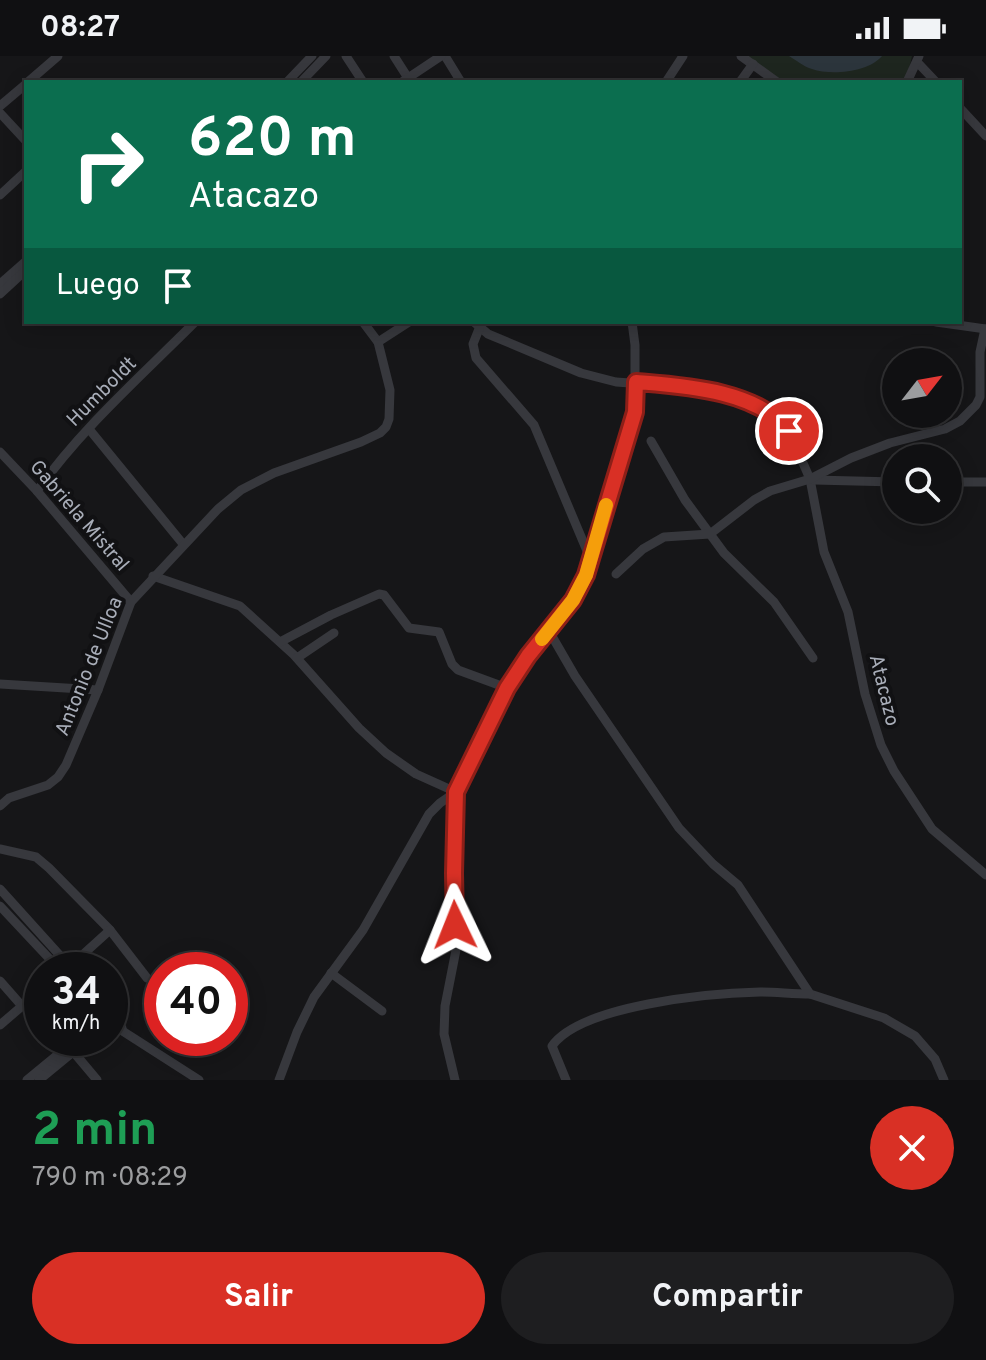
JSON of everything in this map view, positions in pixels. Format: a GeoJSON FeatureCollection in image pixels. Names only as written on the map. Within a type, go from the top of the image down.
{"type":"FeatureCollection","features":[{"type":"Feature","properties":{"kind":"street"},"geometry":{"type":"LineString","coordinates":[[30,80],[58,56]]}},
{"type":"Feature","properties":{"kind":"street"},"geometry":{"type":"LineString","coordinates":[[303,80],[326,56]]}},
{"type":"Feature","properties":{"kind":"street"},"geometry":{"type":"LineString","coordinates":[[346,56],[362,80]]}},
{"type":"Feature","properties":{"kind":"street"},"geometry":{"type":"LineString","coordinates":[[394,56],[410,79],[443,56],[460,80]]}},
{"type":"Feature","properties":{"kind":"street"},"geometry":{"type":"LineString","coordinates":[[668,80],[683,56]]}},
{"type":"Feature","properties":{"kind":"street"},"geometry":{"type":"LineString","coordinates":[[741,56],[774,80]]}},
{"type":"Feature","properties":{"kind":"street"},"geometry":{"type":"LineString","coordinates":[[289,80],[309,57]]}},
{"type":"Feature","properties":{"kind":"street"},"geometry":{"type":"LineString","coordinates":[[908,80],[918,60],[934,80]]}},
{"type":"Feature","properties":{"kind":"street"},"geometry":{"type":"LineString","coordinates":[[741,80],[753,64]]}},
{"type":"Feature","properties":{"kind":"street"},"geometry":{"type":"LineString","coordinates":[[0,106],[24,86]]}},
{"type":"Feature","properties":{"kind":"street"},"geometry":{"type":"LineString","coordinates":[[962,110],[986,136]]}},
{"type":"Feature","properties":{"kind":"street"},"geometry":{"type":"LineString","coordinates":[[0,113],[24,139]]}},
{"type":"Feature","properties":{"kind":"street"},"geometry":{"type":"LineString","coordinates":[[0,195],[24,173]]}},
{"type":"Feature","properties":{"kind":"street"},"geometry":{"type":"LineString","coordinates":[[0,284],[24,263]]}},
{"type":"Feature","properties":{"kind":"street"},"geometry":{"type":"LineString","coordinates":[[0,268],[8,276]]}},
{"type":"Feature","properties":{"kind":"street"},"geometry":{"type":"LineString","coordinates":[[0,294],[24,272]]}},
{"type":"Feature","properties":{"kind":"street","name":"Humboldt"},"geometry":{"type":"LineString","coordinates":[[37,491],[59,461],[193,324]]}},
{"type":"Feature","properties":{"kind":"street"},"geometry":{"type":"LineString","coordinates":[[364,324],[378,342],[406,324]]}},
{"type":"Feature","properties":{"kind":"street"},"geometry":{"type":"LineString","coordinates":[[455,1080],[444,1034],[445,1006],[456,950],[456,792],[507,688],[573,600],[586,575],[635,412],[632,324]]}},
{"type":"Feature","properties":{"kind":"street"},"geometry":{"type":"LineString","coordinates":[[616,574],[643,549],[664,537],[710,534],[762,495],[810,479],[877,448],[945,429],[960,421],[980,397],[980,352],[985,329],[950,324]]}},
{"type":"Feature","properties":{"kind":"street"},"geometry":{"type":"LineString","coordinates":[[476,326],[473,344],[476,358],[534,425],[590,558]]}},
{"type":"Feature","properties":{"kind":"street","name":"Atacazo"},"geometry":{"type":"LineString","coordinates":[[476,326],[581,373],[616,382],[688,387],[721,393],[769,412],[781,421],[789,431],[810,479],[824,552],[848,612],[865,694],[881,745],[932,829],[986,875]]}},
{"type":"Feature","properties":{"kind":"street","name":"Antonio de Ulloa"},"geometry":{"type":"LineString","coordinates":[[0,806],[9,798],[48,785],[58,777],[98,690],[131,602],[218,509],[241,490],[274,473],[361,442],[386,427],[390,390],[378,342]]}},
{"type":"Feature","properties":{"kind":"street"},"geometry":{"type":"LineString","coordinates":[[89,429],[183,544]]}},
{"type":"Feature","properties":{"kind":"street"},"geometry":{"type":"LineString","coordinates":[[651,441],[677,488],[724,553],[774,602],[813,658]]}},
{"type":"Feature","properties":{"kind":"street","name":"Gabriela Mistral"},"geometry":{"type":"LineString","coordinates":[[0,452],[131,602]]}},
{"type":"Feature","properties":{"kind":"street"},"geometry":{"type":"LineString","coordinates":[[810,479],[882,482]]}},
{"type":"Feature","properties":{"kind":"street"},"geometry":{"type":"LineString","coordinates":[[962,482],[986,482]]}},
{"type":"Feature","properties":{"kind":"street"},"geometry":{"type":"LineString","coordinates":[[153,576],[240,606],[297,658],[359,728],[386,753],[416,774],[456,792]]}},
{"type":"Feature","properties":{"kind":"street"},"geometry":{"type":"LineString","coordinates":[[280,642],[331,615],[379,594],[384,595],[409,628],[439,632],[452,664],[458,670],[507,688]]}},
{"type":"Feature","properties":{"kind":"street"},"geometry":{"type":"LineString","coordinates":[[549,631],[575,676],[679,828],[738,885],[810,994]]}},
{"type":"Feature","properties":{"kind":"street"},"geometry":{"type":"LineString","coordinates":[[297,658],[334,633]]}},
{"type":"Feature","properties":{"kind":"street"},"geometry":{"type":"LineString","coordinates":[[0,684],[98,690]]}},
{"type":"Feature","properties":{"kind":"street"},"geometry":{"type":"LineString","coordinates":[[279,1080],[305,1014],[374,911],[429,814],[456,792]]}},
{"type":"Feature","properties":{"kind":"street"},"geometry":{"type":"LineString","coordinates":[[0,849],[36,857],[110,930],[144,974]]}},
{"type":"Feature","properties":{"kind":"street"},"geometry":{"type":"LineString","coordinates":[[0,889],[53,952]]}},
{"type":"Feature","properties":{"kind":"street"},"geometry":{"type":"LineString","coordinates":[[0,906],[49,952]]}},
{"type":"Feature","properties":{"kind":"street"},"geometry":{"type":"LineString","coordinates":[[86,952],[110,930]]}},
{"type":"Feature","properties":{"kind":"street"},"geometry":{"type":"LineString","coordinates":[[331,973],[382,1011]]}},
{"type":"Feature","properties":{"kind":"street"},"geometry":{"type":"LineString","coordinates":[[0,981],[22,1006],[0,1025]]}},
{"type":"Feature","properties":{"kind":"street"},"geometry":{"type":"LineString","coordinates":[[566,1080],[552,1046],[558,1038],[600,1016],[665,1001],[760,992],[810,994],[884,1018],[915,1036],[935,1059],[944,1080]]}},
{"type":"Feature","properties":{"kind":"street"},"geometry":{"type":"LineString","coordinates":[[128,1033],[199,1080]]}},
{"type":"Feature","properties":{"kind":"street"},"geometry":{"type":"LineString","coordinates":[[27,1080],[61,1056]]}},
{"type":"Feature","properties":{"kind":"street"},"geometry":{"type":"LineString","coordinates":[[39,1080],[64,1056]]}},
{"type":"Feature","properties":{"kind":"street"},"geometry":{"type":"LineString","coordinates":[[77,1056],[97,1080]]}},
{"type":"Feature","properties":{"kind":"shaded area"},"geometry":{"type":"Polygon","coordinates":[[[747,56],[912,56],[904,80],[779,80],[747,56]]]}},
{"type":"Feature","properties":{"kind":"shaded area"},"geometry":{"type":"Polygon","coordinates":[[[789,56],[882,56],[868,66],[839,72],[809,68],[789,56]]]}},
{"type":"Feature","properties":{"kind":"slow traffic"},"geometry":{"type":"LineString","coordinates":[[542,639],[573,600],[586,575],[606,505]]}},
{"type":"Feature","properties":{"kind":"route"},"geometry":{"type":"LineString","coordinates":[[455,925],[456,792],[507,688],[528,656],[573,600],[586,575],[635,412],[636,382],[721,393],[769,412],[789,431]]}}]}
